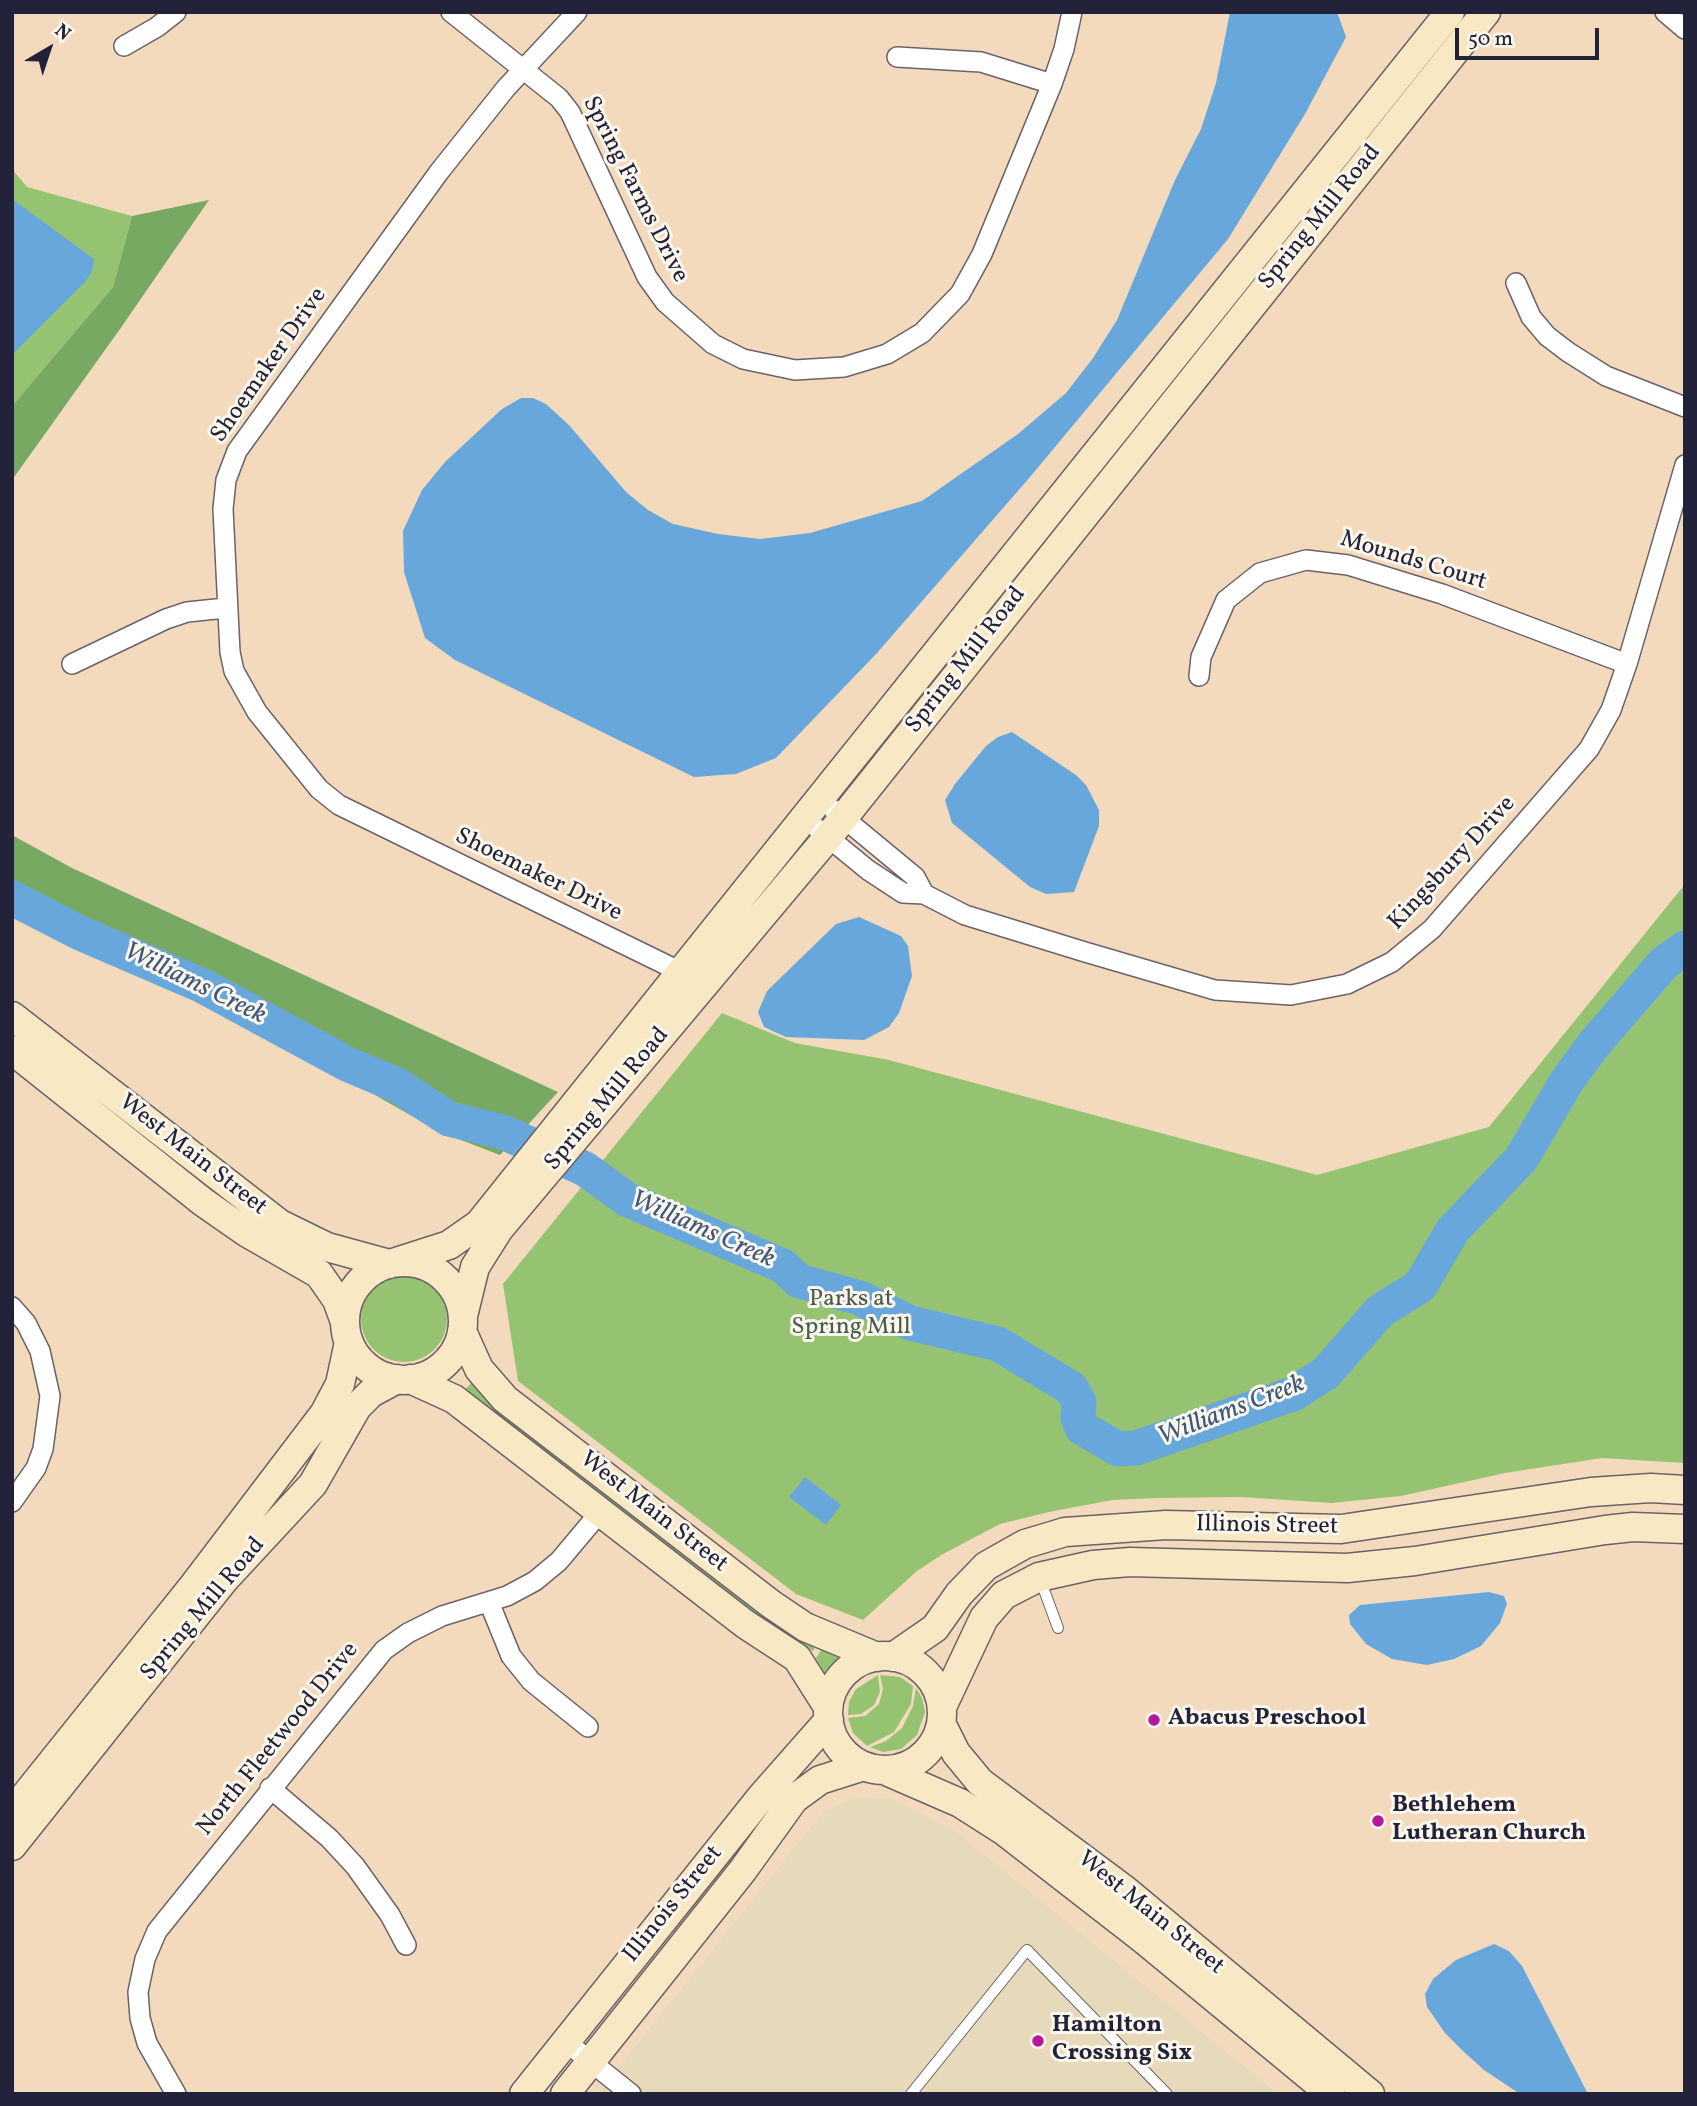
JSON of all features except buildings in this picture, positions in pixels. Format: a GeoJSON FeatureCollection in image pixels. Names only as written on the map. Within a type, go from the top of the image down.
{"type":"FeatureCollection","features":[{"type":"Feature","properties":{"kind":"street"},"geometry":{"type":"LineString","coordinates":[[124,46],[157,27],[176,12]]}},
{"type":"Feature","properties":{"kind":"street","name":"Spring Farms Drive"},"geometry":{"type":"LineString","coordinates":[[451,12],[523,69],[570,111],[647,277],[665,302],[713,344],[743,359],[795,370],[844,367],[887,354],[922,333],[960,294],[982,254],[1052,84],[1072,12]]}},
{"type":"Feature","properties":{"kind":"street","name":"Shoemaker Drive"},"geometry":{"type":"LineString","coordinates":[[577,12],[523,69],[439,172],[237,451],[226,480],[223,509],[230,652],[242,689],[285,749],[329,797],[352,813],[708,984]]}},
{"type":"Feature","properties":{"kind":"street","name":"Spring Mill Road"},"geometry":{"type":"LineString","coordinates":[[462,1323],[478,1261],[527,1181],[577,1119],[681,972],[1450,12]]}},
{"type":"Feature","properties":{"kind":"street","name":"Spring Mill Road"},"geometry":{"type":"LineString","coordinates":[[577,1119],[708,984],[836,828],[1486,12]]}},
{"type":"Feature","properties":{"kind":"street"},"geometry":{"type":"LineString","coordinates":[[1665,12],[1685,29]]}},
{"type":"Feature","properties":{"kind":"street"},"geometry":{"type":"LineString","coordinates":[[897,57],[981,62],[1052,84]]}},
{"type":"Feature","properties":{"kind":"street"},"geometry":{"type":"LineString","coordinates":[[1516,283],[1531,317],[1547,336],[1568,352],[1606,376],[1685,407]]}},
{"type":"Feature","properties":{"kind":"street","name":"Kingsbury Drive"},"geometry":{"type":"LineString","coordinates":[[812,808],[903,893],[925,894],[965,915],[1215,990],[1291,995],[1347,984],[1412,948],[1575,767],[1611,710],[1628,664],[1685,464]]}},
{"type":"Feature","properties":{"kind":"street","name":"Mounds Court"},"geometry":{"type":"LineString","coordinates":[[1199,676],[1201,657],[1226,600],[1260,573],[1306,559],[1348,565],[1442,594],[1628,664]]}},
{"type":"Feature","properties":{"kind":"street"},"geometry":{"type":"LineString","coordinates":[[72,664],[166,619],[187,612],[226,608]]}},
{"type":"Feature","properties":{"kind":"street","name":"West Main Street"},"geometry":{"type":"LineString","coordinates":[[15,1024],[280,1224],[327,1247],[392,1263]]}},
{"type":"Feature","properties":{"kind":"street","name":"West Main Street"},"geometry":{"type":"LineString","coordinates":[[12,1050],[203,1202],[246,1232],[319,1274],[337,1300],[347,1332]]}},
{"type":"Feature","properties":{"kind":"street","name":"Spring Mill Road"},"geometry":{"type":"LineString","coordinates":[[392,1263],[463,1237],[527,1181]]}},
{"type":"Feature","properties":{"kind":"street"},"geometry":{"type":"LineString","coordinates":[[412,1262],[441,1275],[459,1300],[462,1323],[455,1351],[440,1367],[404,1379],[373,1371],[363,1363],[347,1332],[348,1303],[357,1285],[371,1272],[392,1263],[412,1262]]}},
{"type":"Feature","properties":{"kind":"street"},"geometry":{"type":"LineString","coordinates":[[12,1307],[26,1323],[40,1351],[50,1396],[43,1449],[36,1468],[12,1502]]}},
{"type":"Feature","properties":{"kind":"street","name":"West Main Street"},"geometry":{"type":"LineString","coordinates":[[462,1323],[479,1369],[505,1399],[771,1604],[805,1627],[885,1657]]}},
{"type":"Feature","properties":{"kind":"street","name":"Spring Mill Road"},"geometry":{"type":"LineString","coordinates":[[12,1812],[194,1585],[324,1415],[340,1384],[347,1332]]}},
{"type":"Feature","properties":{"kind":"street","name":"Spring Mill Road"},"geometry":{"type":"LineString","coordinates":[[12,1846],[224,1580],[313,1484],[357,1407],[371,1393],[404,1379]]}},
{"type":"Feature","properties":{"kind":"street","name":"West Main Street"},"geometry":{"type":"LineString","coordinates":[[404,1379],[454,1399],[752,1630],[797,1658],[829,1714]]}},
{"type":"Feature","properties":{"kind":"street","name":"Illinois Street"},"geometry":{"type":"LineString","coordinates":[[885,1657],[934,1628],[959,1594],[986,1566],[1025,1544],[1065,1532],[1107,1526],[1166,1524],[1341,1529],[1591,1492],[1685,1490]]}},
{"type":"Feature","properties":{"kind":"street","name":"North Fleetwood Drive"},"geometry":{"type":"LineString","coordinates":[[176,2094],[147,2043],[140,2018],[138,1992],[145,1959],[163,1923],[384,1650],[408,1633],[442,1616],[489,1602],[535,1581],[559,1561],[601,1511]]}},
{"type":"Feature","properties":{"kind":"street","name":"Illinois Street"},"geometry":{"type":"LineString","coordinates":[[942,1716],[984,1618],[1004,1595],[1039,1577],[1130,1562],[1347,1568],[1415,1561],[1605,1530],[1633,1527],[1685,1529]]}},
{"type":"Feature","properties":{"kind":"street"},"geometry":{"type":"LineString","coordinates":[[489,1602],[511,1656],[531,1681],[588,1727]]}},
{"type":"Feature","properties":{"kind":"street"},"geometry":{"type":"LineString","coordinates":[[885,1657],[907,1660],[925,1673],[939,1693],[942,1716],[938,1736],[923,1755],[910,1765],[874,1768],[840,1748],[829,1714],[831,1695],[844,1674],[864,1661],[885,1657]]}},
{"type":"Feature","properties":{"kind":"street","name":"Illinois Street"},"geometry":{"type":"LineString","coordinates":[[524,2094],[829,1714]]}},
{"type":"Feature","properties":{"kind":"street","name":"West Main Street"},"geometry":{"type":"LineString","coordinates":[[942,1716],[956,1753],[980,1782],[1125,1891],[1370,2094]]}},
{"type":"Feature","properties":{"kind":"street","name":"West Main Street"},"geometry":{"type":"LineString","coordinates":[[874,1768],[960,1803],[1004,1831],[1143,1939],[1331,2094]]}},
{"type":"Feature","properties":{"kind":"street","name":"Illinois Street"},"geometry":{"type":"LineString","coordinates":[[565,2094],[743,1870],[794,1799],[820,1780],[874,1768]]}},
{"type":"Feature","properties":{"kind":"street"},"geometry":{"type":"LineString","coordinates":[[270,1788],[329,1838],[355,1866],[390,1915],[406,1945]]}},
{"type":"Feature","properties":{"kind":"street"},"geometry":{"type":"LineString","coordinates":[[565,2041],[631,2094]]}},
{"type":"Feature","properties":{"kind":"lane"},"geometry":{"type":"LineString","coordinates":[[1039,1577],[1058,1628]]}},
{"type":"Feature","properties":{"kind":"lane"},"geometry":{"type":"LineString","coordinates":[[911,2094],[1027,1950],[1167,2094]]}},
{"type":"Feature","properties":{"kind":"shaded area"},"geometry":{"type":"Polygon","coordinates":[[[859,1797],[892,1799],[956,1832],[1278,2094],[597,2094],[824,1811],[859,1797]]]}},
{"type":"Feature","properties":{"kind":"green space"},"geometry":{"type":"Polygon","coordinates":[[[12,169],[27,187],[132,216],[113,287],[12,406],[12,169]]]}},
{"type":"Feature","properties":{"kind":"green space"},"geometry":{"type":"Polygon","coordinates":[[[209,200],[12,480],[12,406],[113,287],[132,216],[209,200]]]}},
{"type":"Feature","properties":{"kind":"green space"},"geometry":{"type":"Polygon","coordinates":[[[12,835],[72,868],[558,1092],[500,1155],[440,1132],[252,1025],[12,914],[12,835]]]}},
{"type":"Feature","properties":{"kind":"green space","name":"Parks at Spring Mill"},"geometry":{"type":"Polygon","coordinates":[[[1685,884],[1685,1463],[1602,1458],[1505,1473],[1401,1496],[1332,1503],[1241,1497],[1156,1498],[1112,1500],[1049,1512],[1000,1524],[943,1554],[917,1571],[863,1620],[796,1594],[518,1381],[503,1284],[722,1013],[795,1043],[889,1060],[1317,1175],[1489,1127],[1685,884]]]}},
{"type":"Feature","properties":{"kind":"green space"},"geometry":{"type":"Polygon","coordinates":[[[404,1276],[421,1279],[435,1288],[444,1302],[447,1319],[444,1336],[435,1350],[421,1359],[404,1362],[387,1359],[373,1350],[364,1336],[361,1319],[364,1302],[373,1288],[387,1279],[404,1276]]]}},
{"type":"Feature","properties":{"kind":"green space"},"geometry":{"type":"Polygon","coordinates":[[[472,1382],[491,1403],[816,1646],[813,1651],[773,1629],[462,1393],[472,1382]]]}},
{"type":"Feature","properties":{"kind":"green space"},"geometry":{"type":"Polygon","coordinates":[[[822,1649],[840,1659],[826,1676],[816,1658],[822,1649]]]}},
{"type":"Feature","properties":{"kind":"green space"},"geometry":{"type":"Polygon","coordinates":[[[878,1675],[880,1692],[874,1705],[861,1714],[848,1715],[849,1702],[856,1689],[878,1675]]]}},
{"type":"Feature","properties":{"kind":"green space"},"geometry":{"type":"Polygon","coordinates":[[[880,1675],[900,1677],[913,1686],[911,1704],[894,1732],[867,1746],[853,1733],[848,1718],[865,1716],[879,1704],[883,1689],[880,1675]]]}},
{"type":"Feature","properties":{"kind":"green space"},"geometry":{"type":"Polygon","coordinates":[[[916,1688],[922,1698],[925,1712],[917,1735],[901,1749],[883,1752],[870,1747],[886,1741],[902,1728],[913,1706],[916,1688]]]}},
{"type":"Feature","properties":{"kind":"water"},"geometry":{"type":"Polygon","coordinates":[[[1230,12],[1337,12],[1346,37],[1305,114],[1228,239],[1030,477],[877,653],[776,758],[736,774],[694,777],[455,660],[425,638],[404,572],[403,531],[422,490],[445,462],[502,409],[521,398],[533,398],[546,404],[569,425],[626,492],[648,510],[673,524],[718,534],[760,539],[810,533],[922,501],[1018,434],[1066,393],[1117,320],[1175,180],[1201,129],[1216,83],[1230,12]]]}},
{"type":"Feature","properties":{"kind":"water"},"geometry":{"type":"Polygon","coordinates":[[[12,199],[94,259],[92,271],[85,282],[12,355],[12,199]]]}},
{"type":"Feature","properties":{"kind":"water"},"geometry":{"type":"Polygon","coordinates":[[[1012,732],[1076,775],[1086,785],[1099,810],[1099,826],[1074,892],[1046,894],[1030,887],[952,823],[945,800],[955,784],[986,746],[998,737],[1012,732]]]}},
{"type":"Feature","properties":{"kind":"water"},"geometry":{"type":"Polygon","coordinates":[[[859,917],[901,936],[908,946],[912,976],[899,1013],[889,1027],[864,1040],[786,1037],[764,1027],[758,1012],[767,991],[836,924],[859,917]]]}},
{"type":"Feature","properties":{"kind":"water"},"geometry":{"type":"Polygon","coordinates":[[[805,1477],[841,1505],[826,1525],[789,1497],[805,1477]]]}},
{"type":"Feature","properties":{"kind":"water"},"geometry":{"type":"Polygon","coordinates":[[[1489,1592],[1504,1596],[1507,1604],[1500,1623],[1481,1646],[1454,1659],[1427,1665],[1392,1659],[1366,1644],[1350,1624],[1349,1615],[1360,1605],[1489,1592]]]}},
{"type":"Feature","properties":{"kind":"water"},"geometry":{"type":"Polygon","coordinates":[[[1494,1944],[1509,1951],[1522,1966],[1588,2094],[1520,2094],[1484,2070],[1464,2052],[1445,2033],[1427,2007],[1425,1994],[1433,1979],[1456,1960],[1494,1944]]]}},
{"type":"Feature","properties":{"kind":"waterway","name":"Williams Creek"},"geometry":{"type":"LineString","coordinates":[[12,898],[80,933],[203,986],[347,1064],[397,1085],[449,1119],[503,1132],[585,1169],[628,1200],[783,1266],[799,1281],[860,1298],[910,1323],[998,1344],[1071,1388],[1079,1402],[1078,1418],[1082,1428],[1118,1449],[1136,1448],[1293,1394],[1326,1373],[1380,1311],[1420,1286],[1453,1230],[1521,1159],[1567,1081],[1594,1044],[1664,963],[1685,948]]}},
{"type":"Feature","properties":{"kind":"place","name":"Abacus Preschool"},"geometry":{"type":"Point","coordinates":[1154,1720]}},
{"type":"Feature","properties":{"kind":"place","name":"Bethlehem Lutheran Church"},"geometry":{"type":"Point","coordinates":[1378,1821]}},
{"type":"Feature","properties":{"kind":"place","name":"Hamilton Crossing Six"},"geometry":{"type":"Point","coordinates":[1038,2041]}}]}
